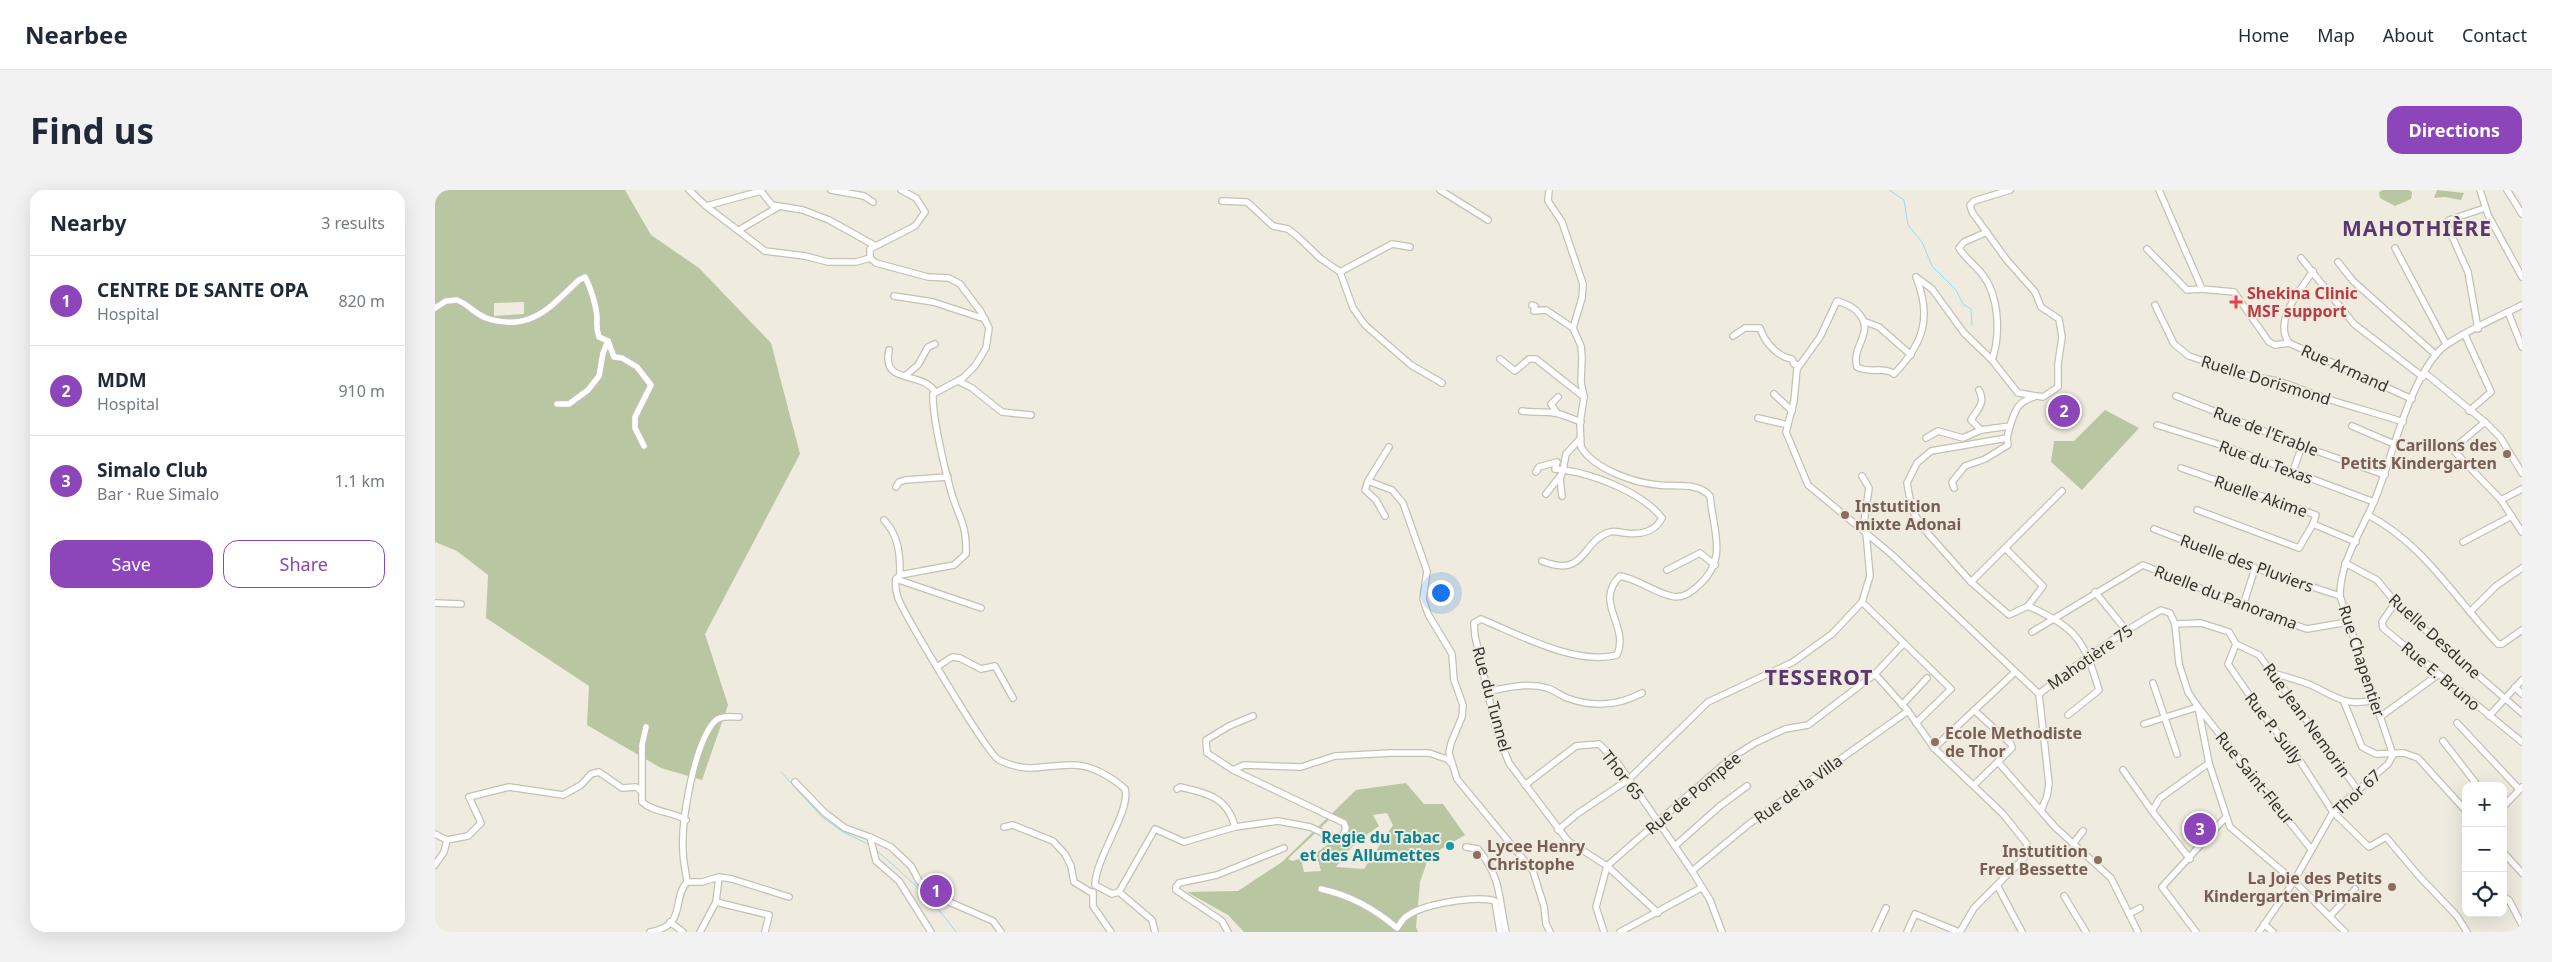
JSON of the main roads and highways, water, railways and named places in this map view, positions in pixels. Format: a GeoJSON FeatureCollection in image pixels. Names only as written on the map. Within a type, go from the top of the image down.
{"type":"FeatureCollection","features":[{"type":"Feature","properties":{"kind":"waterway"},"geometry":{"type":"LineString","coordinates":[[1889,190],[1904,200],[1908,225],[1922,242],[1932,266],[1956,290],[1963,304],[1971,309],[1972,325]]}},
{"type":"Feature","properties":{"kind":"waterway"},"geometry":{"type":"LineString","coordinates":[[781,772],[822,817],[843,832],[870,845]]}},
{"type":"Feature","properties":{"kind":"waterway"},"geometry":{"type":"LineString","coordinates":[[876,850],[908,878],[956,932]]}},
{"type":"Feature","properties":{"kind":"place","name":"Shekina Clinic MSF support"},"geometry":{"type":"Point","coordinates":[2236,302]}},
{"type":"Feature","properties":{"kind":"place","name":"MDM"},"geometry":{"type":"Point","coordinates":[2064,411]}},
{"type":"Feature","properties":{"kind":"place","name":"Carillons des Petits Kindergarten"},"geometry":{"type":"Point","coordinates":[2507,454]}},
{"type":"Feature","properties":{"kind":"place","name":"Instutition mixte Adonai"},"geometry":{"type":"Point","coordinates":[1845,515]}},
{"type":"Feature","properties":{"kind":"place","name":"Ecole Methodiste de Thor"},"geometry":{"type":"Point","coordinates":[1935,742]}},
{"type":"Feature","properties":{"kind":"place","name":"Simalo Club"},"geometry":{"type":"Point","coordinates":[2200,829]}},
{"type":"Feature","properties":{"kind":"place","name":"Regie du Tabac et des Allumettes"},"geometry":{"type":"Point","coordinates":[1450,846]}},
{"type":"Feature","properties":{"kind":"place","name":"Lycee Henry Christophe"},"geometry":{"type":"Point","coordinates":[1477,855]}},
{"type":"Feature","properties":{"kind":"place","name":"Instutition Fred Bessette"},"geometry":{"type":"Point","coordinates":[2098,860]}},
{"type":"Feature","properties":{"kind":"place","name":"La Joie des Petits Kindergarten Primaire"},"geometry":{"type":"Point","coordinates":[2392,887]}},
{"type":"Feature","properties":{"kind":"place","name":"CENTRE DE SANTE OPA"},"geometry":{"type":"Point","coordinates":[936,891]}},
{"type":"Feature","properties":{"kind":"district","name":"MAHOTHIÈRE"},"geometry":{"type":"Point","coordinates":[2417,229]}},
{"type":"Feature","properties":{"kind":"district","name":"TESSEROT"},"geometry":{"type":"Point","coordinates":[1819,678]}}]}
